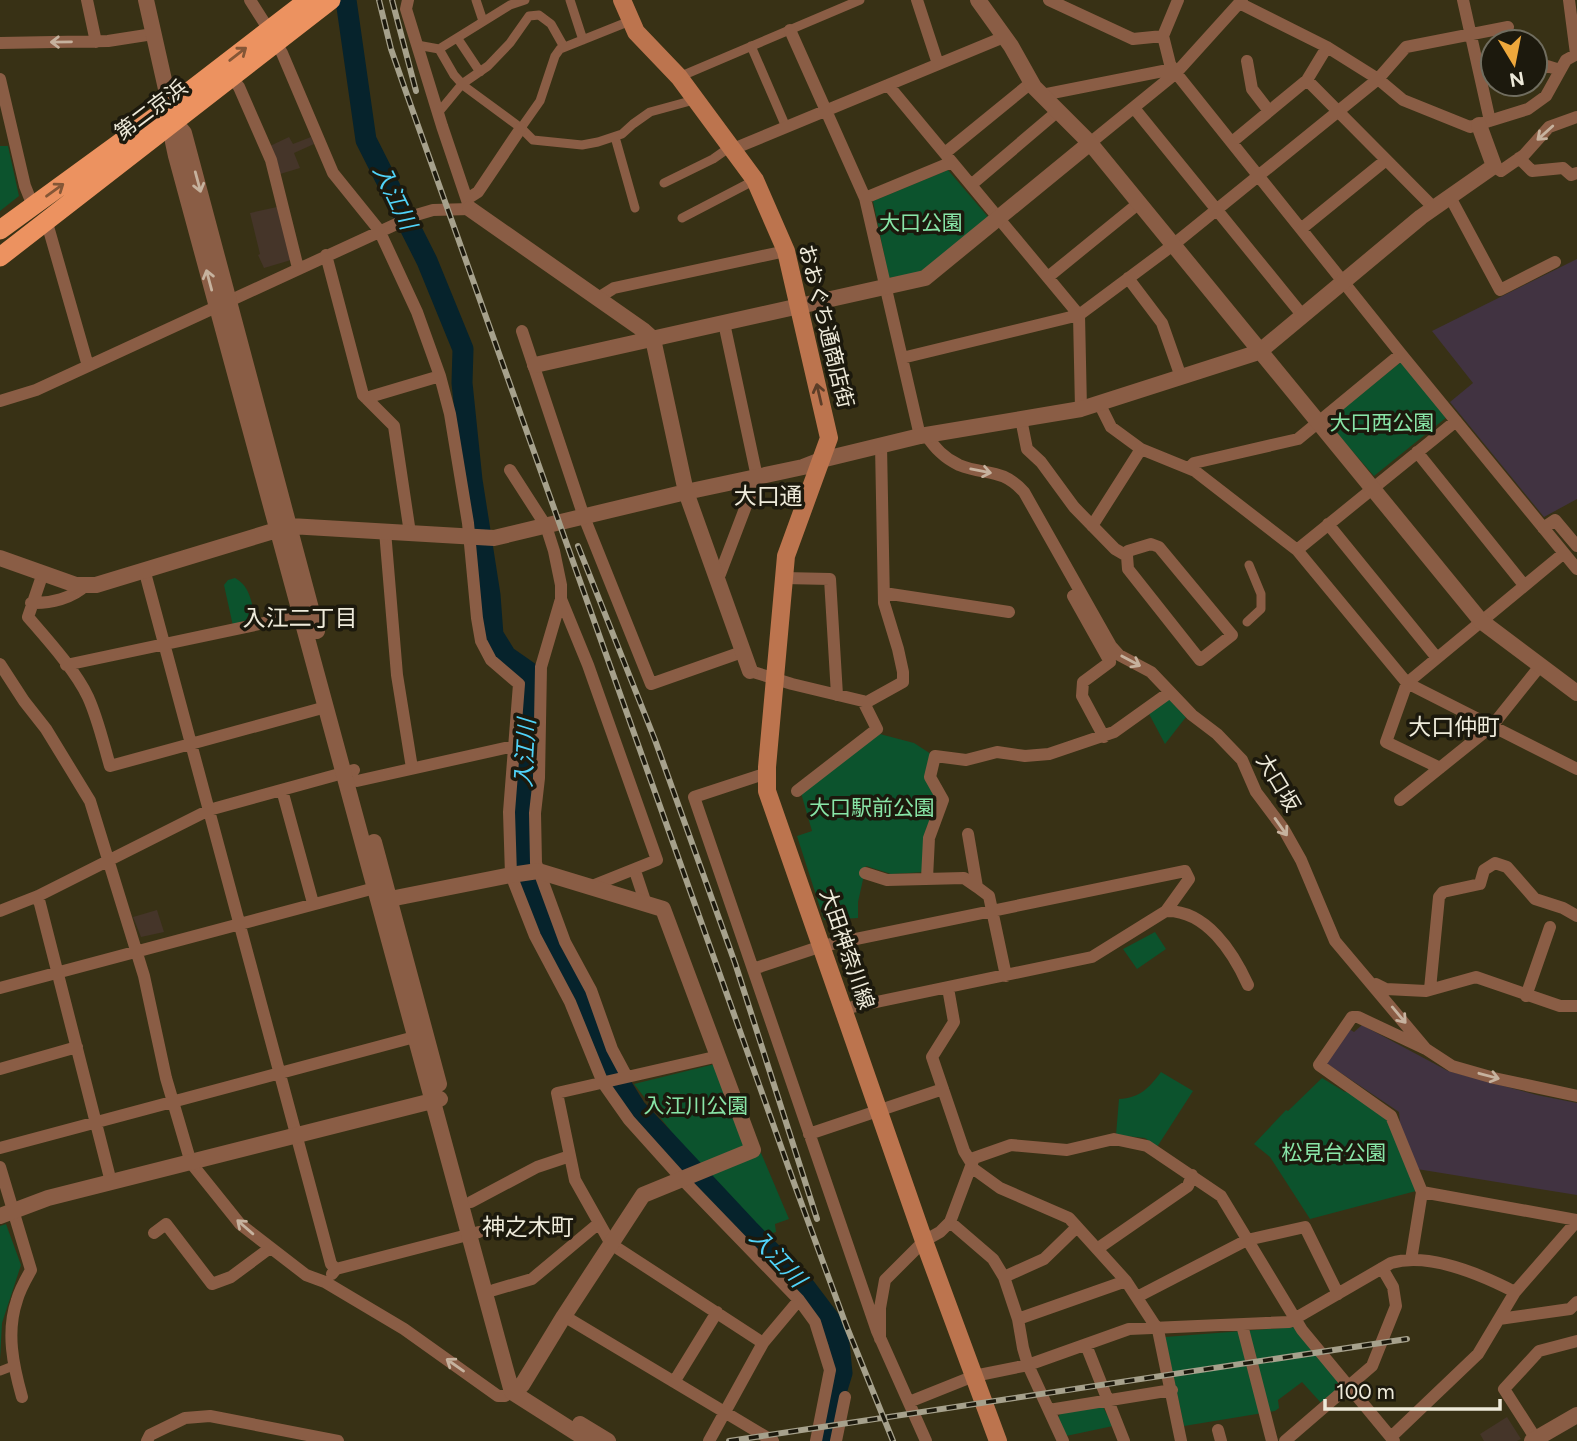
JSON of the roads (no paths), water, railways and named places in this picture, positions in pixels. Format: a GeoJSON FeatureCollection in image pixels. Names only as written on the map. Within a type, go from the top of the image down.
{"type":"FeatureCollection","features":[{"type":"Feature","properties":{"kind":"highway","name":"第二京浜"},"geometry":{"type":"LineString","coordinates":[[0,257],[47,223],[171,113],[232,78],[307,0]]}},
{"type":"Feature","properties":{"kind":"highway","name":"第二京浜"},"geometry":{"type":"LineString","coordinates":[[0,230],[171,113],[272,36],[331,0]]}},
{"type":"Feature","properties":{"kind":"main road","name":"おおぐち通商店街"},"geometry":{"type":"LineString","coordinates":[[622,0],[636,32],[679,77],[755,180],[786,251],[829,438],[821,460]]}},
{"type":"Feature","properties":{"kind":"main road","name":"大田神奈川線"},"geometry":{"type":"LineString","coordinates":[[821,460],[786,556],[767,791],[924,1241],[998,1441]]}},
{"type":"Feature","properties":{"kind":"street"},"geometry":{"type":"LineString","coordinates":[[86,0],[96,41]]}},
{"type":"Feature","properties":{"kind":"street"},"geometry":{"type":"LineString","coordinates":[[146,0],[171,113],[173,142],[223,305],[352,775],[390,899],[437,1099],[517,1388],[589,1441]]}},
{"type":"Feature","properties":{"kind":"street"},"geometry":{"type":"LineString","coordinates":[[250,0],[282,53],[333,173],[379,230],[417,312],[440,376],[450,414],[468,523],[478,537],[481,641],[491,660],[519,684],[509,812],[513,874],[535,936],[570,1002],[605,1082],[629,1120],[799,1300],[815,1322],[830,1370],[816,1441]]}},
{"type":"Feature","properties":{"kind":"street"},"geometry":{"type":"LineString","coordinates":[[408,0],[406,9],[469,204],[653,339],[686,492],[750,671],[867,702],[903,682],[904,672],[884,603],[881,445]]}},
{"type":"Feature","properties":{"kind":"street"},"geometry":{"type":"LineString","coordinates":[[476,0],[483,21]]}},
{"type":"Feature","properties":{"kind":"street"},"geometry":{"type":"LineString","coordinates":[[417,45],[439,49],[510,5],[525,0]]}},
{"type":"Feature","properties":{"kind":"street"},"geometry":{"type":"LineString","coordinates":[[570,0],[583,40]]}},
{"type":"Feature","properties":{"kind":"street"},"geometry":{"type":"LineString","coordinates":[[679,77],[860,0]]}},
{"type":"Feature","properties":{"kind":"street"},"geometry":{"type":"LineString","coordinates":[[916,0],[937,64]]}},
{"type":"Feature","properties":{"kind":"street"},"geometry":{"type":"LineString","coordinates":[[978,0],[1037,89],[1090,143],[1481,621],[1577,692]]}},
{"type":"Feature","properties":{"kind":"street"},"geometry":{"type":"LineString","coordinates":[[1049,0],[1133,40],[1163,36]]}},
{"type":"Feature","properties":{"kind":"street"},"geometry":{"type":"LineString","coordinates":[[1178,0],[1178,6],[1163,36],[1175,71],[1577,569]]}},
{"type":"Feature","properties":{"kind":"street"},"geometry":{"type":"LineString","coordinates":[[1463,0],[1479,60]]}},
{"type":"Feature","properties":{"kind":"street"},"geometry":{"type":"LineString","coordinates":[[535,365],[925,278],[1134,108],[1175,71],[1240,1],[1327,47],[1378,79],[1403,100],[1470,127],[1528,109],[1546,96],[1566,60],[1576,54],[1569,0]]}},
{"type":"Feature","properties":{"kind":"street"},"geometry":{"type":"LineString","coordinates":[[438,113],[462,84],[480,72],[510,43],[529,16],[539,15],[551,24],[564,47]]}},
{"type":"Feature","properties":{"kind":"street"},"geometry":{"type":"LineString","coordinates":[[0,401],[36,390],[379,230],[433,210],[469,204],[540,101],[560,48],[630,21]]}},
{"type":"Feature","properties":{"kind":"street"},"geometry":{"type":"LineString","coordinates":[[902,358],[1079,315],[1173,245],[1378,79],[1406,47],[1508,27]]}},
{"type":"Feature","properties":{"kind":"street"},"geometry":{"type":"LineString","coordinates":[[790,30],[865,198],[923,436]]}},
{"type":"Feature","properties":{"kind":"street"},"geometry":{"type":"LineString","coordinates":[[0,43],[96,41],[153,34]]}},
{"type":"Feature","properties":{"kind":"street"},"geometry":{"type":"LineString","coordinates":[[664,183],[732,148],[1004,37]]}},
{"type":"Feature","properties":{"kind":"street"},"geometry":{"type":"LineString","coordinates":[[458,39],[480,72]]}},
{"type":"Feature","properties":{"kind":"street"},"geometry":{"type":"LineString","coordinates":[[751,46],[786,127]]}},
{"type":"Feature","properties":{"kind":"street"},"geometry":{"type":"LineString","coordinates":[[1232,142],[1307,80],[1327,47]]}},
{"type":"Feature","properties":{"kind":"street"},"geometry":{"type":"LineString","coordinates":[[439,49],[462,84],[533,139],[582,145],[622,135],[650,113],[694,100]]}},
{"type":"Feature","properties":{"kind":"street"},"geometry":{"type":"LineString","coordinates":[[1247,61],[1252,89],[1269,111]]}},
{"type":"Feature","properties":{"kind":"street"},"geometry":{"type":"LineString","coordinates":[[1549,67],[1560,70]]}},
{"type":"Feature","properties":{"kind":"street"},"geometry":{"type":"LineString","coordinates":[[865,198],[948,158],[1037,89],[1175,71]]}},
{"type":"Feature","properties":{"kind":"street"},"geometry":{"type":"LineString","coordinates":[[232,78],[239,87],[271,160],[298,268]]}},
{"type":"Feature","properties":{"kind":"street"},"geometry":{"type":"LineString","coordinates":[[0,79],[3,107],[33,206]]}},
{"type":"Feature","properties":{"kind":"street"},"geometry":{"type":"LineString","coordinates":[[1307,80],[1434,208]]}},
{"type":"Feature","properties":{"kind":"street"},"geometry":{"type":"LineString","coordinates":[[888,85],[1079,315],[1081,409]]}},
{"type":"Feature","properties":{"kind":"street"},"geometry":{"type":"LineString","coordinates":[[1486,98],[1485,123],[1494,166],[1501,171],[1519,158],[1549,127],[1577,117]]}},
{"type":"Feature","properties":{"kind":"street"},"geometry":{"type":"LineString","coordinates":[[1134,108],[1303,316]]}},
{"type":"Feature","properties":{"kind":"street"},"geometry":{"type":"LineString","coordinates":[[971,185],[1058,111]]}},
{"type":"Feature","properties":{"kind":"street"},"geometry":{"type":"LineString","coordinates":[[615,137],[635,208]]}},
{"type":"Feature","properties":{"kind":"street"},"geometry":{"type":"LineString","coordinates":[[1519,158],[1532,171],[1563,167],[1572,175],[1577,173]]}},
{"type":"Feature","properties":{"kind":"street"},"geometry":{"type":"LineString","coordinates":[[1301,229],[1386,160]]}},
{"type":"Feature","properties":{"kind":"street"},"geometry":{"type":"LineString","coordinates":[[0,558],[76,585],[86,585],[284,527],[478,537],[546,526],[803,467],[821,460],[923,436],[1081,409],[1259,352],[1434,208],[1494,166]]}},
{"type":"Feature","properties":{"kind":"street"},"geometry":{"type":"LineString","coordinates":[[682,218],[755,180]]}},
{"type":"Feature","properties":{"kind":"street"},"geometry":{"type":"LineString","coordinates":[[1450,197],[1500,290],[1555,262]]}},
{"type":"Feature","properties":{"kind":"street"},"geometry":{"type":"LineString","coordinates":[[1048,278],[1139,203]]}},
{"type":"Feature","properties":{"kind":"street"},"geometry":{"type":"LineString","coordinates":[[47,223],[88,366]]}},
{"type":"Feature","properties":{"kind":"street"},"geometry":{"type":"LineString","coordinates":[[598,298],[614,288],[786,251]]}},
{"type":"Feature","properties":{"kind":"street"},"geometry":{"type":"LineString","coordinates":[[326,255],[363,395],[394,426],[410,533]]}},
{"type":"Feature","properties":{"kind":"street"},"geometry":{"type":"LineString","coordinates":[[1128,278],[1162,323],[1181,377]]}},
{"type":"Feature","properties":{"kind":"street"},"geometry":{"type":"LineString","coordinates":[[716,577],[720,574],[757,477],[724,323]]}},
{"type":"Feature","properties":{"kind":"street"},"geometry":{"type":"LineString","coordinates":[[522,331],[584,517],[651,684],[742,652]]}},
{"type":"Feature","properties":{"kind":"street"},"geometry":{"type":"LineString","coordinates":[[1189,468],[1194,463],[1298,439],[1401,354]]}},
{"type":"Feature","properties":{"kind":"street"},"geometry":{"type":"LineString","coordinates":[[366,398],[440,376]]}},
{"type":"Feature","properties":{"kind":"street"},"geometry":{"type":"LineString","coordinates":[[1099,403],[1111,427],[1141,449],[1189,468],[1297,550],[1407,682],[1577,769]]}},
{"type":"Feature","properties":{"kind":"street"},"geometry":{"type":"LineString","coordinates":[[1021,419],[1027,449],[1041,462],[1073,507],[1115,549],[1127,556]]}},
{"type":"Feature","properties":{"kind":"street"},"geometry":{"type":"LineString","coordinates":[[1297,550],[1456,421]]}},
{"type":"Feature","properties":{"kind":"street","name":"大口坂"},"geometry":{"type":"LineString","coordinates":[[923,436],[956,464],[998,474],[1015,483],[1024,492],[1111,646],[1119,654],[1151,672],[1192,715],[1217,734],[1242,760],[1256,792],[1283,828],[1301,860],[1335,941],[1426,1049],[1452,1066],[1577,1096]]}},
{"type":"Feature","properties":{"kind":"street"},"geometry":{"type":"LineString","coordinates":[[1092,526],[1141,449]]}},
{"type":"Feature","properties":{"kind":"street"},"geometry":{"type":"LineString","coordinates":[[1417,452],[1524,585]]}},
{"type":"Feature","properties":{"kind":"street"},"geometry":{"type":"LineString","coordinates":[[510,470],[546,526],[561,585],[561,599],[541,667],[539,778],[535,813],[536,863],[565,942],[591,990],[612,1049],[627,1077]]}},
{"type":"Feature","properties":{"kind":"street"},"geometry":{"type":"LineString","coordinates":[[1543,528],[1555,520],[1577,546]]}},
{"type":"Feature","properties":{"kind":"street"},"geometry":{"type":"LineString","coordinates":[[1328,524],[1437,658]]}},
{"type":"Feature","properties":{"kind":"street"},"geometry":{"type":"LineString","coordinates":[[284,527],[302,615],[326,707],[352,775],[375,888],[421,1035]]}},
{"type":"Feature","properties":{"kind":"street"},"geometry":{"type":"LineString","coordinates":[[385,531],[397,675],[412,768]]}},
{"type":"Feature","properties":{"kind":"street"},"geometry":{"type":"LineString","coordinates":[[1151,544],[1159,547],[1232,635],[1200,660],[1128,569],[1127,556],[1128,551],[1151,544]]}},
{"type":"Feature","properties":{"kind":"street"},"geometry":{"type":"LineString","coordinates":[[1440,768],[1386,742],[1407,682],[1564,552]]}},
{"type":"Feature","properties":{"kind":"street"},"geometry":{"type":"LineString","coordinates":[[1247,622],[1261,609],[1261,594],[1249,565]]}},
{"type":"Feature","properties":{"kind":"street"},"geometry":{"type":"LineString","coordinates":[[144,569],[331,1264],[336,1269]]}},
{"type":"Feature","properties":{"kind":"street"},"geometry":{"type":"LineString","coordinates":[[43,573],[28,617],[86,693],[110,766],[326,707]]}},
{"type":"Feature","properties":{"kind":"street"},"geometry":{"type":"LineString","coordinates":[[784,578],[830,579],[837,695]]}},
{"type":"Feature","properties":{"kind":"street"},"geometry":{"type":"LineString","coordinates":[[32,603],[76,594],[86,585]]}},
{"type":"Feature","properties":{"kind":"street"},"geometry":{"type":"LineString","coordinates":[[1080,592],[1073,596],[1110,662],[1083,682],[1082,696],[1104,737]]}},
{"type":"Feature","properties":{"kind":"street"},"geometry":{"type":"LineString","coordinates":[[884,593],[1009,612]]}},
{"type":"Feature","properties":{"kind":"street"},"geometry":{"type":"LineString","coordinates":[[561,599],[657,860],[592,886]]}},
{"type":"Feature","properties":{"kind":"street"},"geometry":{"type":"LineString","coordinates":[[66,665],[302,615]]}},
{"type":"Feature","properties":{"kind":"street"},"geometry":{"type":"LineString","coordinates":[[0,664],[46,729],[90,801],[110,858],[137,950],[149,993],[166,1078],[191,1163],[240,1224],[306,1275],[326,1282],[404,1329],[498,1396],[517,1388],[643,1195],[753,1150],[663,909],[538,871],[390,899],[375,888],[313,903],[137,950],[0,988]]}},
{"type":"Feature","properties":{"kind":"street"},"geometry":{"type":"LineString","coordinates":[[1400,800],[1492,726],[1540,666]]}},
{"type":"Feature","properties":{"kind":"street"},"geometry":{"type":"LineString","coordinates":[[927,878],[929,838],[943,800],[930,777],[935,756],[967,760],[997,752],[1025,756],[1049,754],[1114,732],[1170,692]]}},
{"type":"Feature","properties":{"kind":"street"},"geometry":{"type":"LineString","coordinates":[[797,791],[877,729],[863,701]]}},
{"type":"Feature","properties":{"kind":"street"},"geometry":{"type":"LineString","coordinates":[[0,911],[37,896],[209,810],[352,775],[412,768],[514,746]]}},
{"type":"Feature","properties":{"kind":"street"},"geometry":{"type":"LineString","coordinates":[[767,773],[694,797],[880,1339],[926,1441]]}},
{"type":"Feature","properties":{"kind":"street"},"geometry":{"type":"LineString","coordinates":[[282,790],[313,903]]}},
{"type":"Feature","properties":{"kind":"street"},"geometry":{"type":"LineString","coordinates":[[968,834],[977,887]]}},
{"type":"Feature","properties":{"kind":"street"},"geometry":{"type":"LineString","coordinates":[[1430,989],[1439,897],[1444,892],[1480,884],[1484,870],[1495,863],[1507,867],[1535,899],[1563,908],[1577,916]]}},
{"type":"Feature","properties":{"kind":"street"},"geometry":{"type":"LineString","coordinates":[[635,871],[646,904]]}},
{"type":"Feature","properties":{"kind":"street"},"geometry":{"type":"LineString","coordinates":[[753,969],[821,946],[1185,872],[1189,879],[1166,911],[1092,957],[844,1009]]}},
{"type":"Feature","properties":{"kind":"street"},"geometry":{"type":"LineString","coordinates":[[865,873],[887,880],[964,878],[977,887],[989,896],[1006,976]]}},
{"type":"Feature","properties":{"kind":"street"},"geometry":{"type":"LineString","coordinates":[[37,896],[111,1182]]}},
{"type":"Feature","properties":{"kind":"street"},"geometry":{"type":"LineString","coordinates":[[1166,911],[1184,913],[1198,919],[1212,931],[1238,963],[1248,985]]}},
{"type":"Feature","properties":{"kind":"street"},"geometry":{"type":"LineString","coordinates":[[1526,996],[1550,928]]}},
{"type":"Feature","properties":{"kind":"street"},"geometry":{"type":"LineString","coordinates":[[1371,982],[1386,989],[1430,989],[1476,976],[1526,996],[1560,1006],[1577,1006]]}},
{"type":"Feature","properties":{"kind":"street"},"geometry":{"type":"LineString","coordinates":[[948,988],[954,1022],[932,1057],[964,1151],[972,1166],[1000,1188],[1063,1214],[1126,1281],[1158,1330],[1181,1441]]}},
{"type":"Feature","properties":{"kind":"street"},"geometry":{"type":"LineString","coordinates":[[1411,1260],[1422,1192],[1391,1116],[1319,1065],[1352,1017],[1358,1017],[1426,1049]]}},
{"type":"Feature","properties":{"kind":"street"},"geometry":{"type":"LineString","coordinates":[[0,1148],[421,1035]]}},
{"type":"Feature","properties":{"kind":"street"},"geometry":{"type":"LineString","coordinates":[[0,1069],[77,1046]]}},
{"type":"Feature","properties":{"kind":"street"},"geometry":{"type":"LineString","coordinates":[[719,1056],[557,1093],[575,1180],[611,1244],[763,1342]]}},
{"type":"Feature","properties":{"kind":"street"},"geometry":{"type":"LineString","coordinates":[[809,1134],[943,1089]]}},
{"type":"Feature","properties":{"kind":"street"},"geometry":{"type":"LineString","coordinates":[[6,1213],[48,1198],[437,1099]]}},
{"type":"Feature","properties":{"kind":"street"},"geometry":{"type":"LineString","coordinates":[[437,1099],[471,1202],[474,1234],[494,1290],[517,1388]]}},
{"type":"Feature","properties":{"kind":"street"},"geometry":{"type":"LineString","coordinates":[[880,1339],[880,1308],[885,1280],[924,1241],[940,1232],[950,1222],[974,1158],[1011,1146],[1067,1150],[1114,1139],[1123,1140],[1147,1146],[1221,1196],[1295,1318],[1392,1439],[1478,1354],[1515,1292],[1577,1221]]}},
{"type":"Feature","properties":{"kind":"street"},"geometry":{"type":"LineString","coordinates":[[471,1202],[537,1167],[570,1156]]}},
{"type":"Feature","properties":{"kind":"street"},"geometry":{"type":"LineString","coordinates":[[0,1167],[6,1213],[31,1270],[17,1299],[11,1333],[13,1366],[22,1397]]}},
{"type":"Feature","properties":{"kind":"street"},"geometry":{"type":"LineString","coordinates":[[1097,1249],[1188,1186],[1192,1175]]}},
{"type":"Feature","properties":{"kind":"street"},"geometry":{"type":"LineString","coordinates":[[1422,1192],[1577,1221]]}},
{"type":"Feature","properties":{"kind":"street"},"geometry":{"type":"LineString","coordinates":[[950,1222],[993,1259],[1004,1277],[1018,1319],[1028,1365],[1063,1441]]}},
{"type":"Feature","properties":{"kind":"street"},"geometry":{"type":"LineString","coordinates":[[494,1290],[532,1279],[599,1223]]}},
{"type":"Feature","properties":{"kind":"street"},"geometry":{"type":"LineString","coordinates":[[154,1233],[166,1224],[212,1284],[231,1277],[270,1248]]}},
{"type":"Feature","properties":{"kind":"street"},"geometry":{"type":"LineString","coordinates":[[1004,1277],[1044,1259],[1077,1227]]}},
{"type":"Feature","properties":{"kind":"street"},"geometry":{"type":"LineString","coordinates":[[1137,1297],[1247,1240],[1305,1227],[1338,1294]]}},
{"type":"Feature","properties":{"kind":"street"},"geometry":{"type":"LineString","coordinates":[[326,1282],[336,1269],[474,1234]]}},
{"type":"Feature","properties":{"kind":"street"},"geometry":{"type":"LineString","coordinates":[[909,1402],[974,1376],[1028,1365],[1129,1329],[1158,1330],[1289,1322],[1391,1263],[1411,1260],[1482,1275],[1515,1292]]}},
{"type":"Feature","properties":{"kind":"street"},"geometry":{"type":"LineString","coordinates":[[1285,1441],[1372,1366],[1396,1306],[1393,1287],[1382,1268]]}},
{"type":"Feature","properties":{"kind":"street"},"geometry":{"type":"LineString","coordinates":[[1018,1319],[1126,1281]]}},
{"type":"Feature","properties":{"kind":"street"},"geometry":{"type":"LineString","coordinates":[[709,1441],[763,1342],[799,1300]]}},
{"type":"Feature","properties":{"kind":"street"},"geometry":{"type":"LineString","coordinates":[[1496,1326],[1570,1309],[1577,1302]]}},
{"type":"Feature","properties":{"kind":"street"},"geometry":{"type":"LineString","coordinates":[[674,1382],[716,1312]]}},
{"type":"Feature","properties":{"kind":"street"},"geometry":{"type":"LineString","coordinates":[[564,1316],[773,1441]]}},
{"type":"Feature","properties":{"kind":"street"},"geometry":{"type":"LineString","coordinates":[[1242,1325],[1272,1441]]}},
{"type":"Feature","properties":{"kind":"street"},"geometry":{"type":"LineString","coordinates":[[1577,1341],[1539,1347],[1504,1389],[1539,1439],[1577,1415]]}},
{"type":"Feature","properties":{"kind":"street"},"geometry":{"type":"LineString","coordinates":[[1086,1345],[1124,1441]]}},
{"type":"Feature","properties":{"kind":"street"},"geometry":{"type":"LineString","coordinates":[[0,1371],[13,1366]]}},
{"type":"Feature","properties":{"kind":"street"},"geometry":{"type":"LineString","coordinates":[[517,1388],[608,1441]]}},
{"type":"Feature","properties":{"kind":"street"},"geometry":{"type":"LineString","coordinates":[[1049,1410],[1172,1390]]}},
{"type":"Feature","properties":{"kind":"street"},"geometry":{"type":"LineString","coordinates":[[836,1441],[845,1397]]}},
{"type":"Feature","properties":{"kind":"street"},"geometry":{"type":"LineString","coordinates":[[146,1441],[150,1435],[185,1418],[210,1416],[338,1441]]}},
{"type":"Feature","properties":{"kind":"waterway","name":"入江川"},"geometry":{"type":"LineString","coordinates":[[346,0],[366,140],[427,261],[463,349],[462,383],[472,480],[490,595],[493,635],[506,656],[529,672],[522,815],[526,876],[554,945],[580,990],[605,1059],[636,1109],[802,1283],[830,1320],[839,1343],[842,1373],[826,1441]]}},
{"type":"Feature","properties":{"kind":"railway"},"geometry":{"type":"LineString","coordinates":[[379,0],[391,49],[406,92],[794,1183],[846,1325],[893,1441]]}},
{"type":"Feature","properties":{"kind":"railway"},"geometry":{"type":"LineString","coordinates":[[392,0],[416,91]]}},
{"type":"Feature","properties":{"kind":"railway"},"geometry":{"type":"LineString","coordinates":[[578,546],[655,740],[735,963],[817,1219]]}},
{"type":"Feature","properties":{"kind":"railway"},"geometry":{"type":"LineString","coordinates":[[729,1441],[1407,1339]]}},
{"type":"Feature","properties":{"kind":"district","name":"大口通"},"geometry":{"type":"Point","coordinates":[768,496]}},
{"type":"Feature","properties":{"kind":"district","name":"入江二丁目"},"geometry":{"type":"Point","coordinates":[300,618]}},
{"type":"Feature","properties":{"kind":"district","name":"大口仲町"},"geometry":{"type":"Point","coordinates":[1454,727]}},
{"type":"Feature","properties":{"kind":"district","name":"神之木町"},"geometry":{"type":"Point","coordinates":[528,1227]}},
{"type":"Feature","properties":{"kind":"park label","name":"大口公園"},"geometry":{"type":"Point","coordinates":[921,223]}},
{"type":"Feature","properties":{"kind":"park label","name":"大口西公園"},"geometry":{"type":"Point","coordinates":[1382,423]}},
{"type":"Feature","properties":{"kind":"park label","name":"大口駅前公園"},"geometry":{"type":"Point","coordinates":[872,808]}},
{"type":"Feature","properties":{"kind":"park label","name":"入江川公園"},"geometry":{"type":"Point","coordinates":[696,1106]}},
{"type":"Feature","properties":{"kind":"park label","name":"松見台公園"},"geometry":{"type":"Point","coordinates":[1334,1153]}}]}
